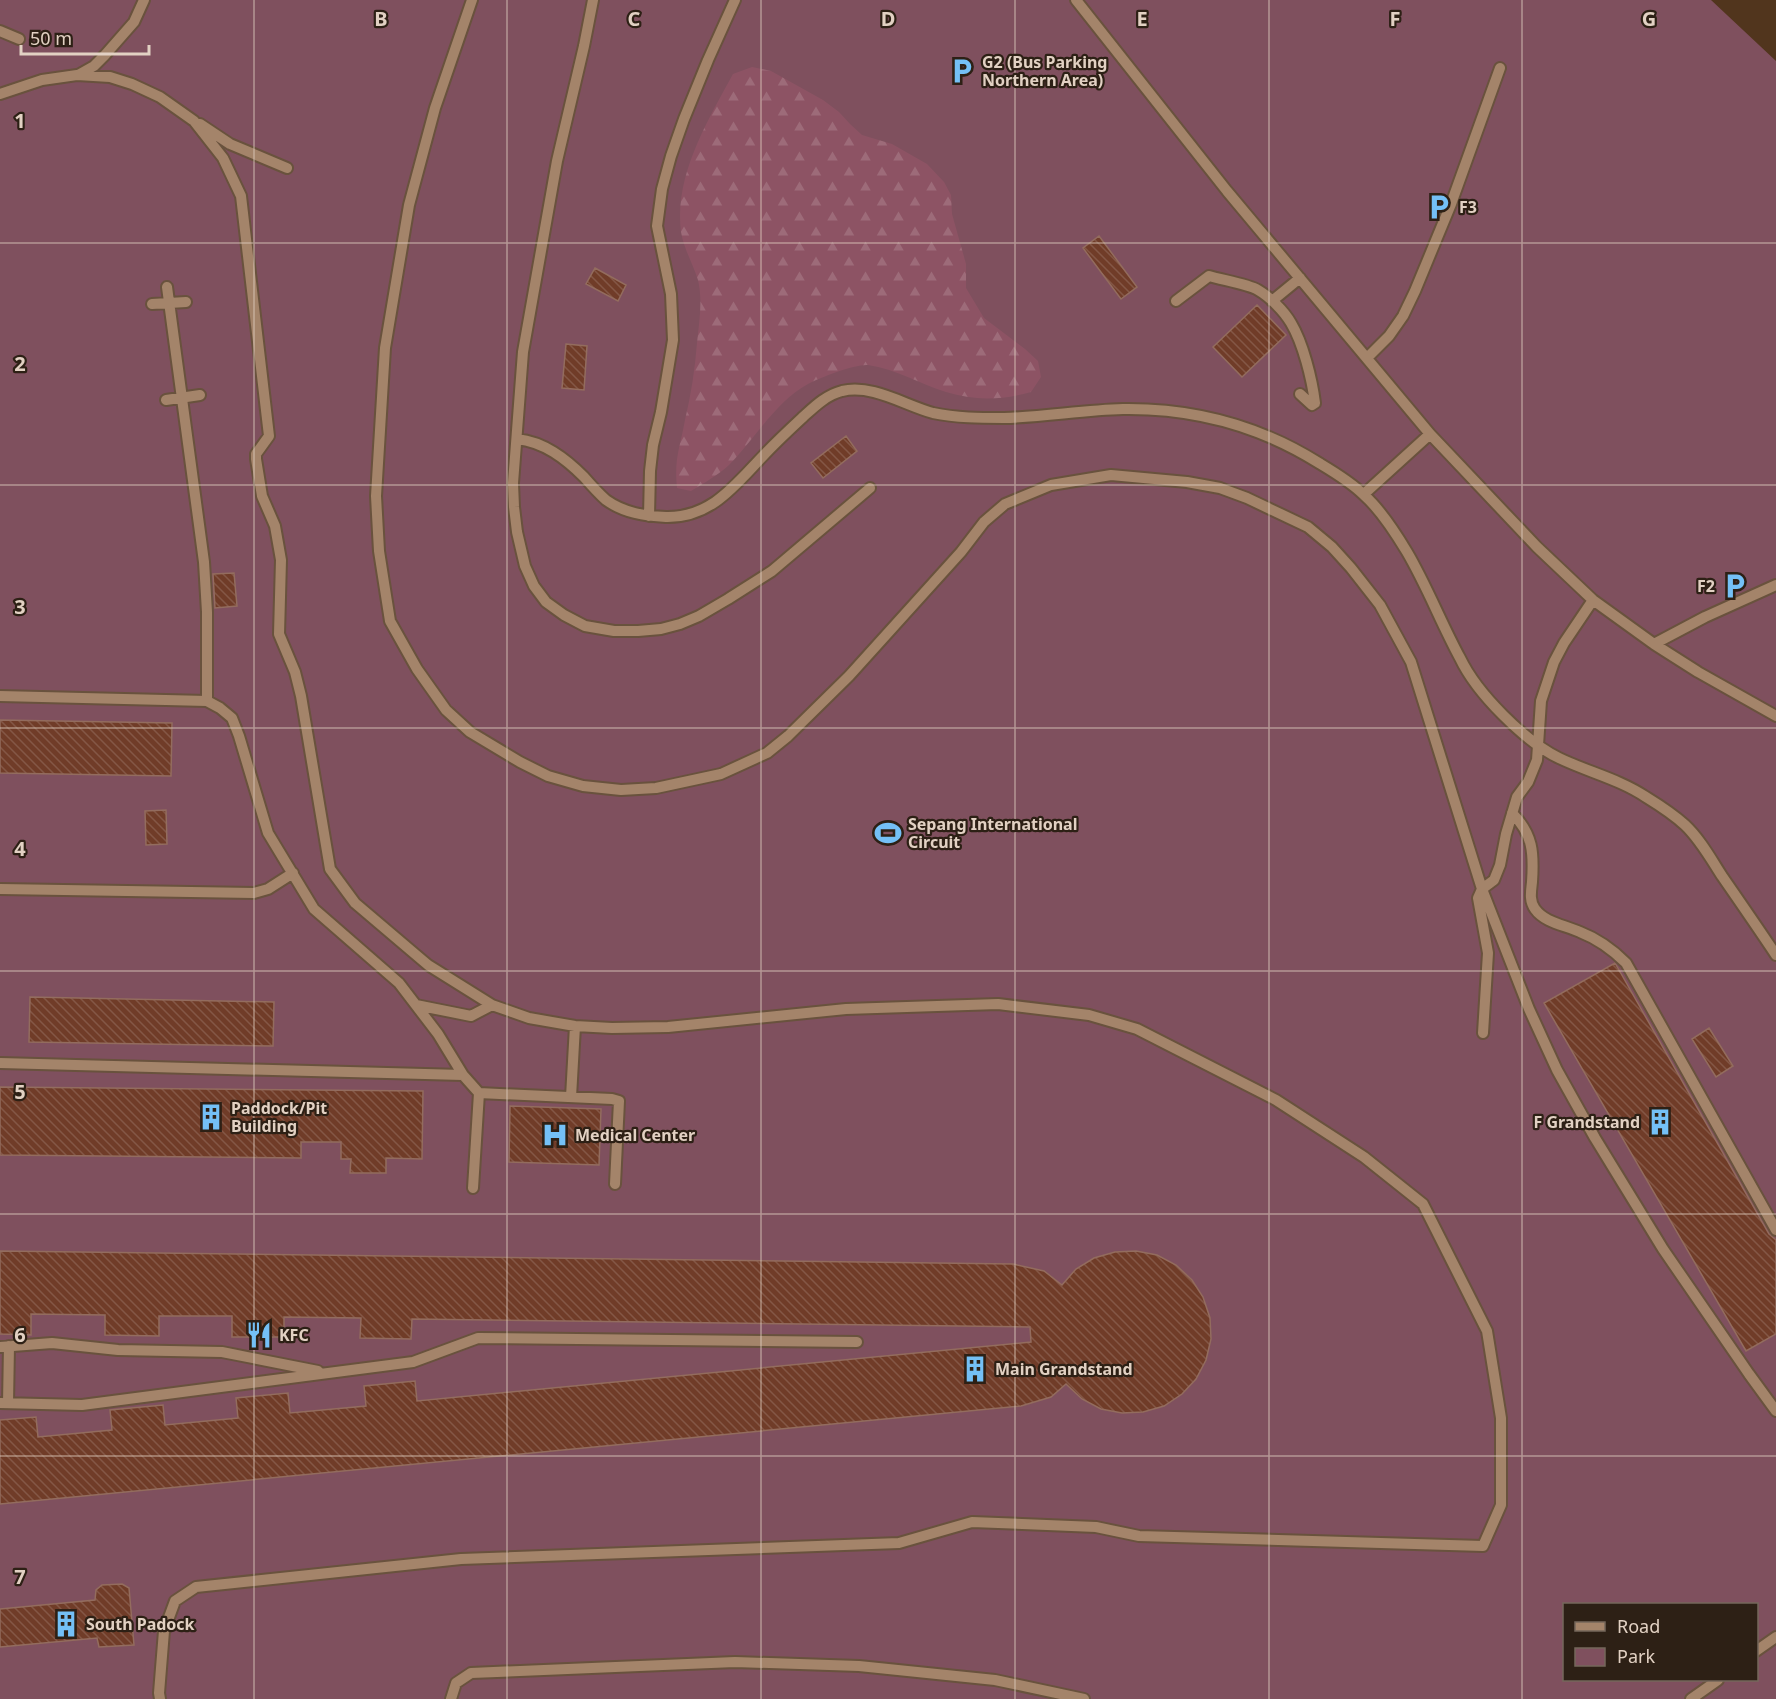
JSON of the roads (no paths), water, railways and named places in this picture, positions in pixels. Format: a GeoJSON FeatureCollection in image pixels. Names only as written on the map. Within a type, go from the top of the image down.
{"type":"FeatureCollection","features":[{"type":"Feature","properties":{"kind":"street"},"geometry":{"type":"LineString","coordinates":[[77,75],[94,66],[112,47],[134,22],[144,0]]}},
{"type":"Feature","properties":{"kind":"street"},"geometry":{"type":"LineString","coordinates":[[472,0],[435,108],[409,205],[385,348],[376,496],[379,550],[390,621],[417,669],[446,710],[470,732],[548,776],[583,786],[621,789],[656,788],[721,774],[767,753],[788,736],[849,676],[961,552],[984,522],[1005,504],[1051,484],[1111,475],[1187,482],[1220,488],[1247,498],[1308,527],[1332,547],[1380,605],[1411,662],[1482,889],[1529,1009],[1557,1070],[1595,1138],[1664,1249],[1776,1411]]}},
{"type":"Feature","properties":{"kind":"street"},"geometry":{"type":"LineString","coordinates":[[593,0],[557,161],[523,352],[513,483],[514,507],[525,566],[534,586],[546,602],[585,626],[614,631],[661,629],[680,624],[699,616],[772,572],[870,488]]}},
{"type":"Feature","properties":{"kind":"street"},"geometry":{"type":"LineString","coordinates":[[649,516],[653,445],[673,340],[671,294],[657,226],[662,189],[684,119],[735,0]]}},
{"type":"Feature","properties":{"kind":"street"},"geometry":{"type":"LineString","coordinates":[[1076,0],[1227,190],[1430,434],[1537,547],[1593,600],[1653,644],[1776,716]]}},
{"type":"Feature","properties":{"kind":"street"},"geometry":{"type":"LineString","coordinates":[[0,31],[19,39]]}},
{"type":"Feature","properties":{"kind":"street"},"geometry":{"type":"LineString","coordinates":[[1367,358],[1394,329],[1415,291],[1451,204],[1500,68]]}},
{"type":"Feature","properties":{"kind":"street"},"geometry":{"type":"LineString","coordinates":[[0,94],[42,80],[77,75],[110,77],[160,97],[230,144],[287,168]]}},
{"type":"Feature","properties":{"kind":"street"},"geometry":{"type":"LineString","coordinates":[[160,1699],[164,1631],[175,1601],[196,1587],[461,1559],[899,1543],[972,1522],[1096,1527],[1139,1536],[1483,1546],[1501,1505],[1501,1418],[1487,1331],[1424,1204],[1364,1157],[1276,1100],[1137,1029],[1089,1015],[998,1004],[846,1009],[668,1027],[575,1026],[529,1018],[492,1005],[428,965],[355,903],[330,868],[301,696],[295,672],[279,634],[281,560],[275,526],[262,495],[256,459],[256,454],[269,436],[241,196],[223,158],[194,121]]}},
{"type":"Feature","properties":{"kind":"street"},"geometry":{"type":"LineString","coordinates":[[1176,301],[1209,276],[1257,289],[1272,301],[1290,322],[1301,347],[1315,402],[1312,405],[1300,394]]}},
{"type":"Feature","properties":{"kind":"street"},"geometry":{"type":"LineString","coordinates":[[1272,301],[1300,278]]}},
{"type":"Feature","properties":{"kind":"street"},"geometry":{"type":"LineString","coordinates":[[167,287],[206,586],[207,701]]}},
{"type":"Feature","properties":{"kind":"street"},"geometry":{"type":"LineString","coordinates":[[152,304],[186,302]]}},
{"type":"Feature","properties":{"kind":"street"},"geometry":{"type":"LineString","coordinates":[[517,439],[543,445],[562,458],[609,502],[636,514],[678,517],[705,509],[734,486],[765,453],[820,402],[832,394],[843,391],[857,390],[882,394],[932,412],[957,417],[1021,418],[1120,409],[1181,412],[1243,426],[1267,435],[1335,472],[1364,494],[1380,512],[1405,548],[1468,673],[1503,715],[1539,747],[1644,795],[1686,826],[1776,954]]}},
{"type":"Feature","properties":{"kind":"street"},"geometry":{"type":"LineString","coordinates":[[166,400],[200,395]]}},
{"type":"Feature","properties":{"kind":"street"},"geometry":{"type":"LineString","coordinates":[[1364,494],[1430,434]]}},
{"type":"Feature","properties":{"kind":"street"},"geometry":{"type":"LineString","coordinates":[[1653,644],[1705,617],[1776,585]]}},
{"type":"Feature","properties":{"kind":"street"},"geometry":{"type":"LineString","coordinates":[[1483,1033],[1488,953],[1478,898],[1482,889],[1494,880],[1517,797],[1528,782],[1537,760],[1542,701],[1554,662],[1593,600]]}},
{"type":"Feature","properties":{"kind":"street"},"geometry":{"type":"LineString","coordinates":[[0,696],[207,701],[220,708],[232,718],[239,736],[268,833],[314,909],[399,983],[438,1034],[463,1076],[479,1093],[619,1101],[615,1184]]}},
{"type":"Feature","properties":{"kind":"street"},"geometry":{"type":"LineString","coordinates":[[1512,813],[1522,823],[1533,851],[1531,896],[1533,907],[1541,916],[1599,941],[1626,963],[1776,1230]]}},
{"type":"Feature","properties":{"kind":"street"},"geometry":{"type":"LineString","coordinates":[[0,889],[254,893],[268,889],[293,873]]}},
{"type":"Feature","properties":{"kind":"street"},"geometry":{"type":"LineString","coordinates":[[416,1005],[471,1016],[492,1005]]}},
{"type":"Feature","properties":{"kind":"street"},"geometry":{"type":"LineString","coordinates":[[571,1097],[575,1026]]}},
{"type":"Feature","properties":{"kind":"street"},"geometry":{"type":"LineString","coordinates":[[0,1063],[463,1076]]}},
{"type":"Feature","properties":{"kind":"street"},"geometry":{"type":"LineString","coordinates":[[473,1188],[479,1093]]}},
{"type":"Feature","properties":{"kind":"street"},"geometry":{"type":"LineString","coordinates":[[328,1373],[222,1352],[118,1350],[52,1343],[4,1347],[4,1403],[82,1405],[413,1362],[478,1338],[857,1342]]}},
{"type":"Feature","properties":{"kind":"street"},"geometry":{"type":"LineString","coordinates":[[1758,1650],[1776,1637]]}},
{"type":"Feature","properties":{"kind":"street"},"geometry":{"type":"LineString","coordinates":[[451,1699],[456,1683],[471,1673],[735,1662],[859,1666],[995,1680],[1084,1699]]}},
{"type":"Feature","properties":{"kind":"street"},"geometry":{"type":"LineString","coordinates":[[1691,1699],[1717,1681]]}},
{"type":"Feature","properties":{"kind":"place","name":"G2 (Bus Parking Northern Area)"},"geometry":{"type":"Point","coordinates":[962,71]}},
{"type":"Feature","properties":{"kind":"place","name":"F3"},"geometry":{"type":"Point","coordinates":[1439,207]}},
{"type":"Feature","properties":{"kind":"place","name":"F2"},"geometry":{"type":"Point","coordinates":[1735,586]}},
{"type":"Feature","properties":{"kind":"place","name":"Sepang International Circuit"},"geometry":{"type":"Point","coordinates":[888,833]}},
{"type":"Feature","properties":{"kind":"place","name":"Paddock/Pit Building"},"geometry":{"type":"Point","coordinates":[211,1117]}},
{"type":"Feature","properties":{"kind":"place","name":"F Grandstand"},"geometry":{"type":"Point","coordinates":[1660,1122]}},
{"type":"Feature","properties":{"kind":"place","name":"Medical Center"},"geometry":{"type":"Point","coordinates":[555,1135]}},
{"type":"Feature","properties":{"kind":"place","name":"KFC"},"geometry":{"type":"Point","coordinates":[259,1335]}},
{"type":"Feature","properties":{"kind":"place","name":"Main Grandstand"},"geometry":{"type":"Point","coordinates":[975,1369]}},
{"type":"Feature","properties":{"kind":"place","name":"South Padock"},"geometry":{"type":"Point","coordinates":[66,1624]}}]}
